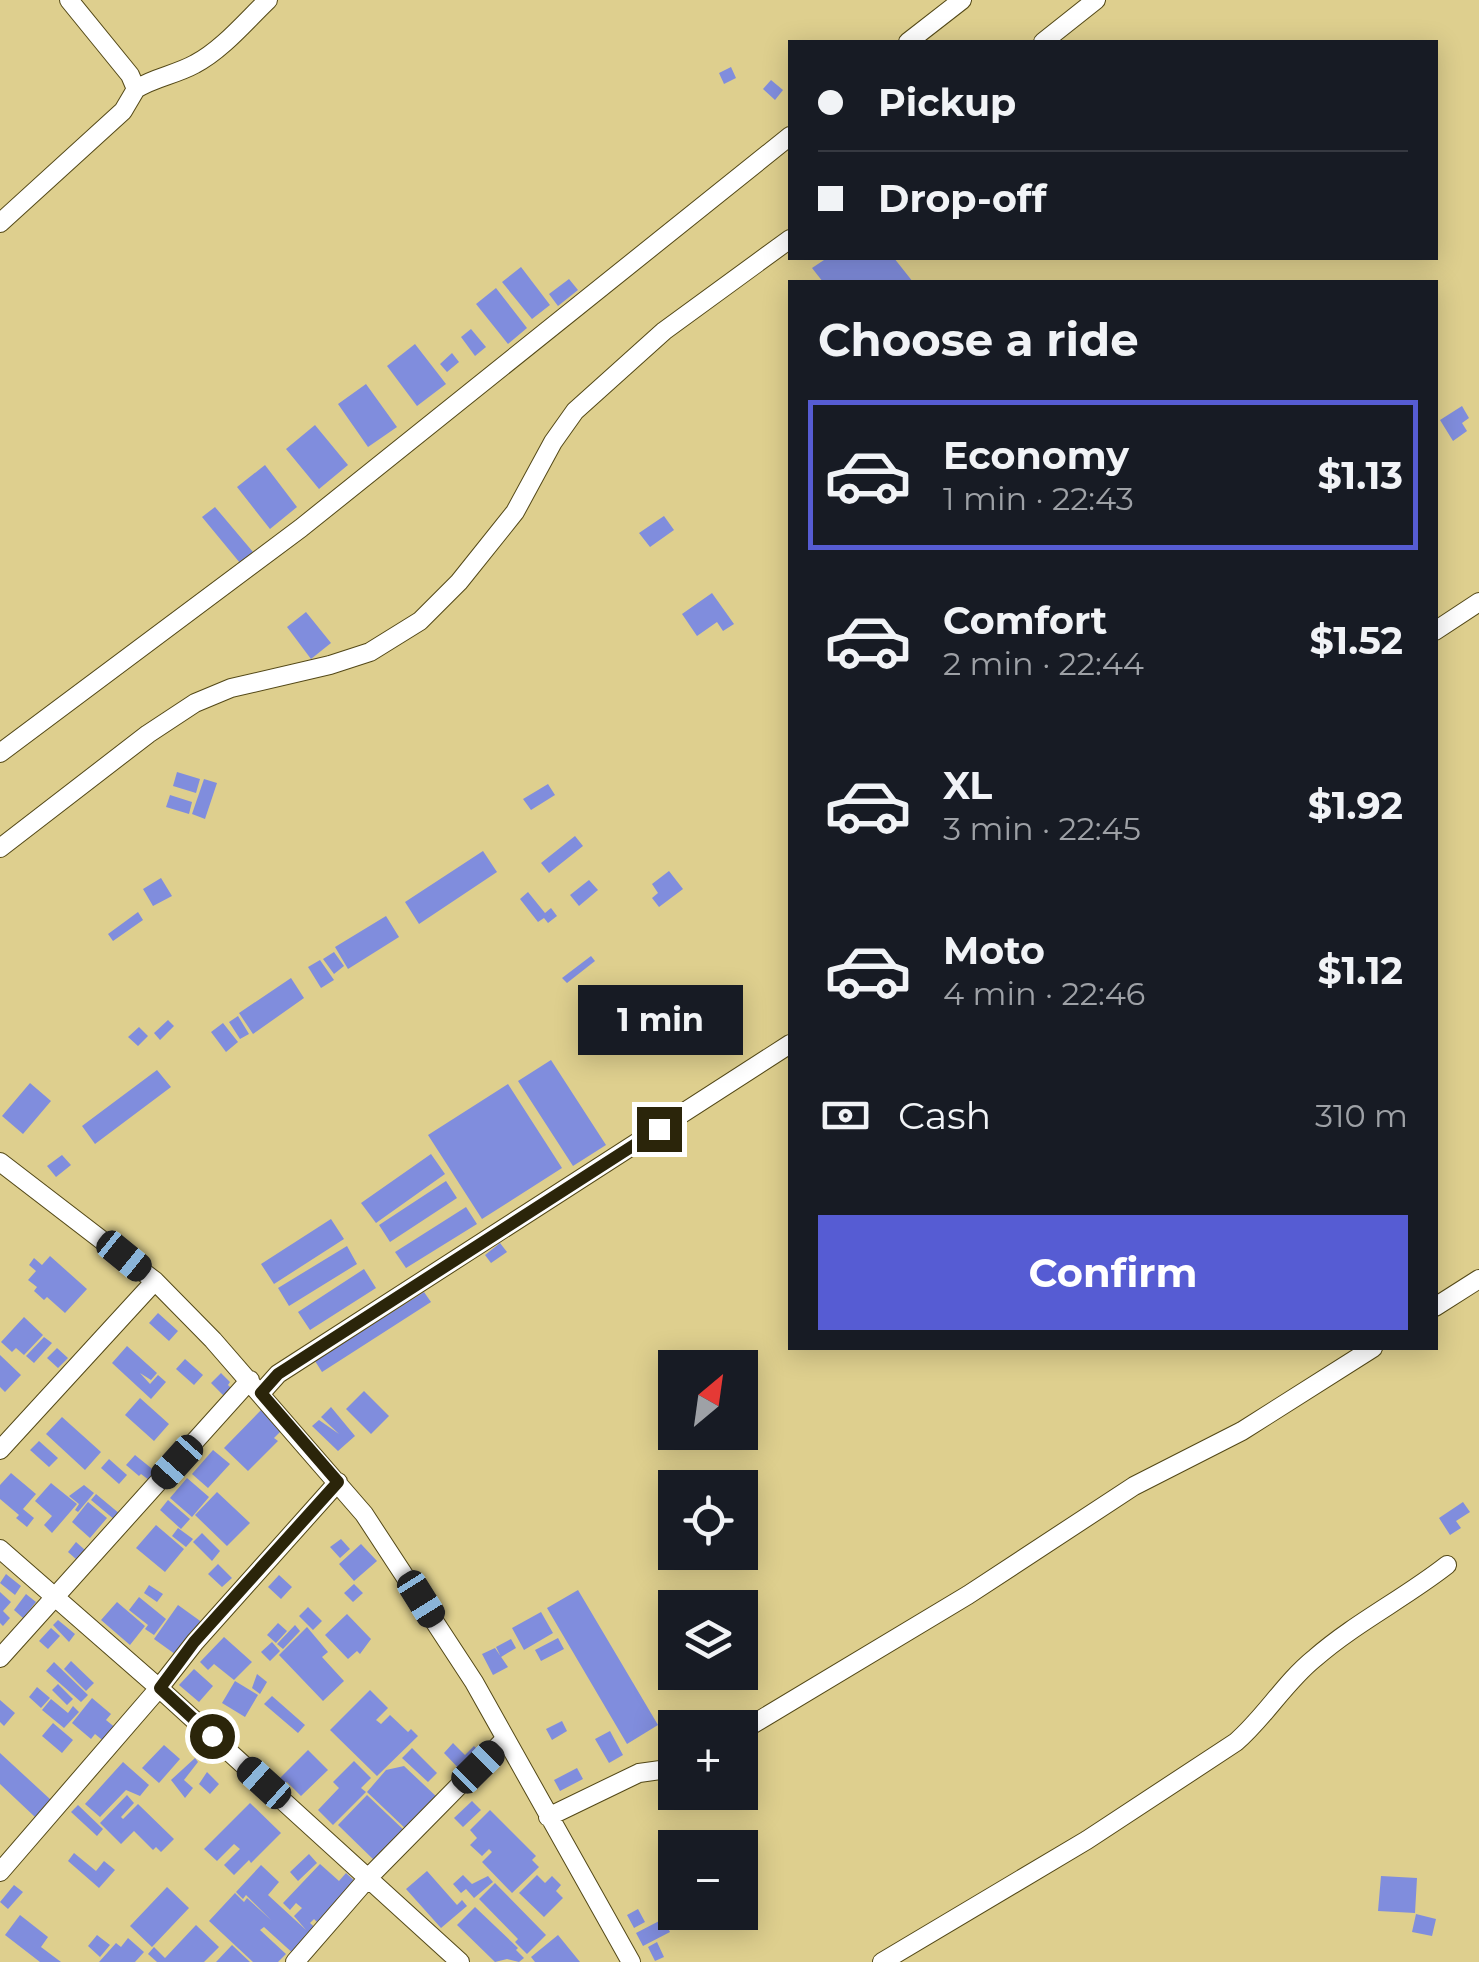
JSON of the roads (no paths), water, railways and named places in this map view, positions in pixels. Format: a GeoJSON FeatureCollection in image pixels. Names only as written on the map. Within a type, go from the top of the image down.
{"type":"FeatureCollection","features":[{"type":"Feature","properties":{"kind":"street"},"geometry":{"type":"LineString","coordinates":[[69,0],[130,75],[136,89]]}},
{"type":"Feature","properties":{"kind":"street"},"geometry":{"type":"LineString","coordinates":[[0,223],[123,111],[136,89],[155,77],[177,72],[205,58],[268,0]]}},
{"type":"Feature","properties":{"kind":"street"},"geometry":{"type":"LineString","coordinates":[[911,40],[962,0]]}},
{"type":"Feature","properties":{"kind":"street"},"geometry":{"type":"LineString","coordinates":[[1046,40],[1096,0]]}},
{"type":"Feature","properties":{"kind":"street"},"geometry":{"type":"LineString","coordinates":[[0,753],[301,528],[788,138]]}},
{"type":"Feature","properties":{"kind":"street"},"geometry":{"type":"LineString","coordinates":[[0,848],[194,703],[231,688],[370,652],[420,621],[459,582],[515,512],[575,412],[664,331],[788,239]]}},
{"type":"Feature","properties":{"kind":"street"},"geometry":{"type":"LineString","coordinates":[[1438,629],[1479,602]]}},
{"type":"Feature","properties":{"kind":"street"},"geometry":{"type":"LineString","coordinates":[[0,1658],[255,1387],[788,1045]]}},
{"type":"Feature","properties":{"kind":"street"},"geometry":{"type":"LineString","coordinates":[[0,1162],[155,1281],[338,1482],[386,1544],[474,1682],[631,1962]]}},
{"type":"Feature","properties":{"kind":"street"},"geometry":{"type":"LineString","coordinates":[[1438,1305],[1479,1279]]}},
{"type":"Feature","properties":{"kind":"street"},"geometry":{"type":"LineString","coordinates":[[0,1450],[155,1281]]}},
{"type":"Feature","properties":{"kind":"street"},"geometry":{"type":"LineString","coordinates":[[758,1721],[968,1595],[1134,1486],[1242,1430],[1370,1350]]}},
{"type":"Feature","properties":{"kind":"street"},"geometry":{"type":"LineString","coordinates":[[0,1872],[160,1688],[194,1642],[338,1482]]}},
{"type":"Feature","properties":{"kind":"street"},"geometry":{"type":"LineString","coordinates":[[0,1548],[460,1962]]}},
{"type":"Feature","properties":{"kind":"street"},"geometry":{"type":"LineString","coordinates":[[882,1962],[1087,1840],[1236,1742],[1256,1725],[1318,1654],[1410,1594],[1447,1564]]}},
{"type":"Feature","properties":{"kind":"street"},"geometry":{"type":"LineString","coordinates":[[295,1962],[368,1878],[506,1739]]}},
{"type":"Feature","properties":{"kind":"street"},"geometry":{"type":"LineString","coordinates":[[548,1817],[639,1772],[658,1770]]}}]}
